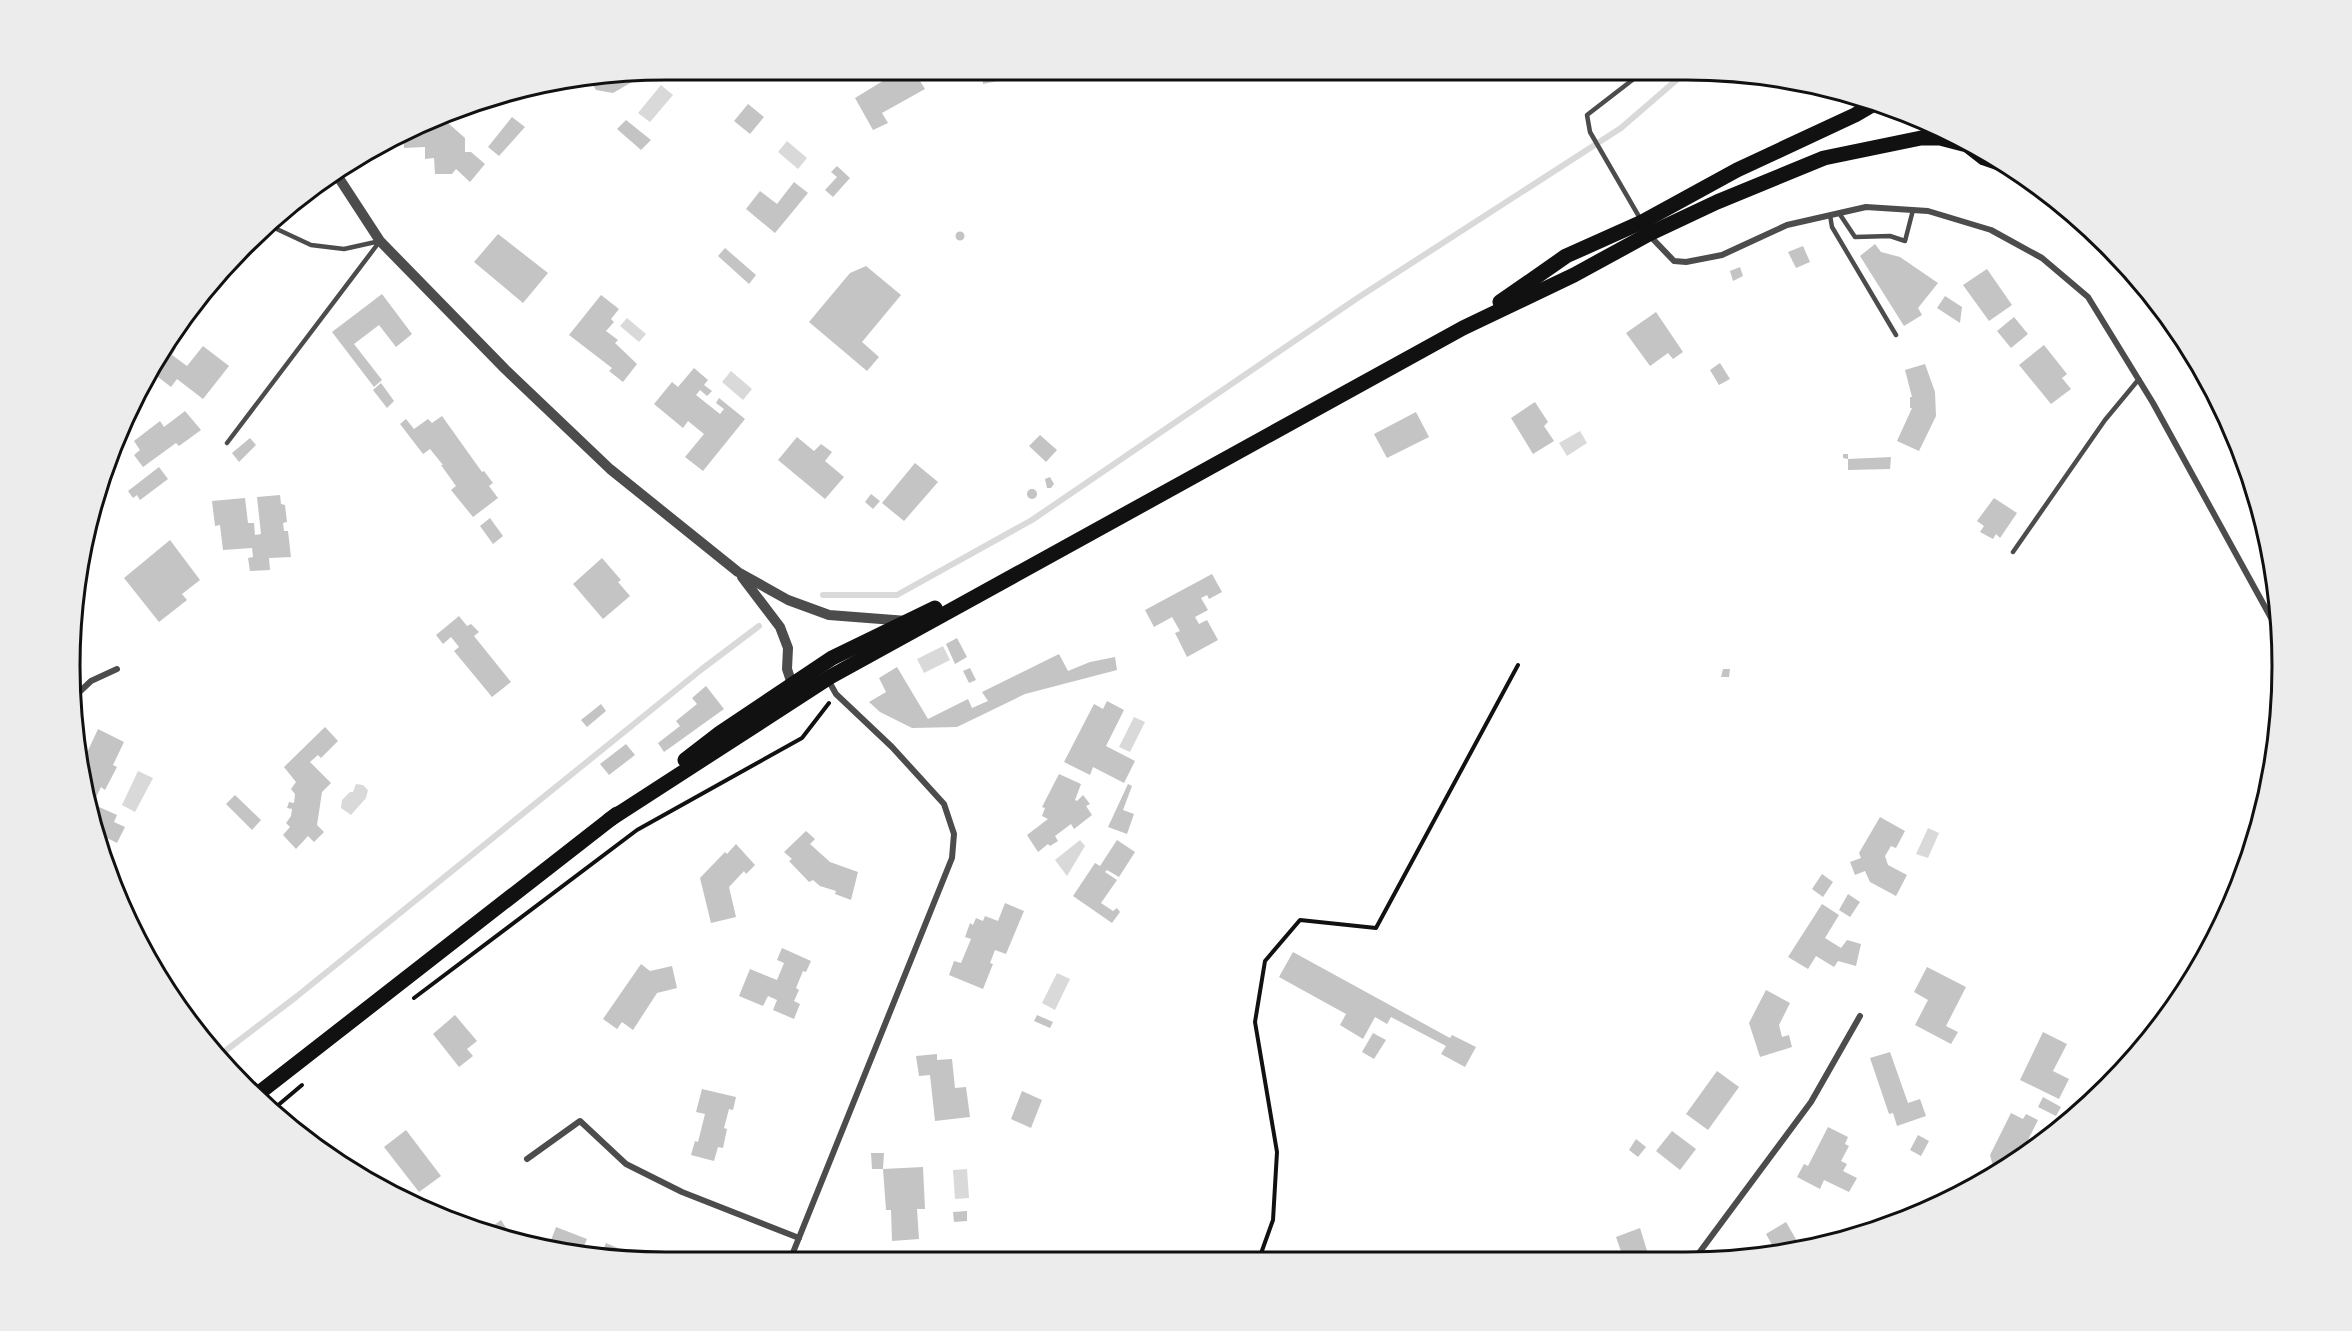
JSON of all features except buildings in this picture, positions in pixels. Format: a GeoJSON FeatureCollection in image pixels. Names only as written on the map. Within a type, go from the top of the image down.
{"type":"FeatureCollection","features":[{"type":"Feature","properties":{"kind":"main road"},"geometry":{"type":"LineString","coordinates":[[609,820],[830,677],[1463,328],[1574,275],[1737,170],[1867,108]]}},
{"type":"Feature","properties":{"kind":"main road"},"geometry":{"type":"LineString","coordinates":[[1646,228],[1824,158],[1921,138],[1942,138]]}},
{"type":"Feature","properties":{"kind":"main road"},"geometry":{"type":"LineString","coordinates":[[262,1090],[720,733],[792,684],[832,658],[1048,556]]}},
{"type":"Feature","properties":{"kind":"street"},"geometry":{"type":"LineString","coordinates":[[339,179],[380,241],[505,369],[610,469],[738,572],[788,600],[829,615],[907,621]]}},
{"type":"Feature","properties":{"kind":"street"},"geometry":{"type":"LineString","coordinates":[[1646,228],[1674,261],[1686,262],[1722,255],[1787,225],[1866,207],[1928,211],[1991,230],[2042,258],[2088,297],[2139,379],[2270,614]]}},
{"type":"Feature","properties":{"kind":"street"},"geometry":{"type":"LineString","coordinates":[[738,572],[780,627],[788,648],[787,669],[792,684]]}},
{"type":"Feature","properties":{"kind":"street"},"geometry":{"type":"LineString","coordinates":[[81,691],[91,681],[117,669]]}},
{"type":"Feature","properties":{"kind":"street"},"geometry":{"type":"LineString","coordinates":[[793,1252],[952,858],[954,834],[944,804],[892,747],[836,694],[830,677]]}},
{"type":"Feature","properties":{"kind":"street"},"geometry":{"type":"LineString","coordinates":[[1700,1251],[1810,1102],[1860,1016]]}},
{"type":"Feature","properties":{"kind":"street"},"geometry":{"type":"LineString","coordinates":[[527,1159],[580,1121],[626,1164],[682,1192],[799,1238]]}},
{"type":"Feature","properties":{"kind":"lane"},"geometry":{"type":"LineString","coordinates":[[1633,79],[1587,115],[1590,132],[1646,228]]}},
{"type":"Feature","properties":{"kind":"lane"},"geometry":{"type":"LineString","coordinates":[[1839,213],[1855,237],[1890,236],[1905,241],[1913,210]]}},
{"type":"Feature","properties":{"kind":"lane"},"geometry":{"type":"LineString","coordinates":[[1830,215],[1832,227],[1896,335]]}},
{"type":"Feature","properties":{"kind":"lane"},"geometry":{"type":"LineString","coordinates":[[275,228],[311,245],[344,249],[380,241]]}},
{"type":"Feature","properties":{"kind":"lane"},"geometry":{"type":"LineString","coordinates":[[227,443],[380,241]]}},
{"type":"Feature","properties":{"kind":"lane"},"geometry":{"type":"LineString","coordinates":[[2013,552],[2105,420],[2139,379]]}},
{"type":"Feature","properties":{"kind":"path"},"geometry":{"type":"LineString","coordinates":[[1262,1252],[1273,1220],[1277,1152],[1255,1022],[1264,961],[1300,920],[1376,928],[1518,665]]}},
{"type":"Feature","properties":{"kind":"path"},"geometry":{"type":"LineString","coordinates":[[408,1002],[637,830],[802,738],[836,694]]}},
{"type":"Feature","properties":{"kind":"path"},"geometry":{"type":"LineString","coordinates":[[278,1105],[306,1082]]}},
{"type":"Feature","properties":{"kind":"shaded area"},"geometry":{"type":"Polygon","coordinates":[[[661,85],[673,95],[650,122],[638,113],[661,85]]]}},
{"type":"Feature","properties":{"kind":"shaded area"},"geometry":{"type":"Polygon","coordinates":[[[787,141],[807,158],[798,169],[778,152],[787,141]]]}},
{"type":"Feature","properties":{"kind":"shaded area"},"geometry":{"type":"Polygon","coordinates":[[[627,318],[646,334],[639,342],[620,326],[627,318]]]}},
{"type":"Feature","properties":{"kind":"shaded area"},"geometry":{"type":"Polygon","coordinates":[[[731,371],[752,389],[743,400],[722,382],[731,371]]]}},
{"type":"Feature","properties":{"kind":"shaded area"},"geometry":{"type":"Polygon","coordinates":[[[1580,431],[1587,443],[1567,456],[1559,443],[1580,431]]]}},
{"type":"Feature","properties":{"kind":"shaded area"},"geometry":{"type":"Polygon","coordinates":[[[943,646],[950,660],[924,673],[917,659],[943,646]]]}},
{"type":"Feature","properties":{"kind":"shaded area"},"geometry":{"type":"Polygon","coordinates":[[[1134,717],[1145,722],[1130,752],[1119,747],[1134,717]]]}},
{"type":"Feature","properties":{"kind":"shaded area"},"geometry":{"type":"Polygon","coordinates":[[[138,771],[153,778],[135,812],[122,805],[138,771]]]}},
{"type":"Feature","properties":{"kind":"shaded area"},"geometry":{"type":"Polygon","coordinates":[[[356,784],[363,785],[368,790],[366,798],[351,815],[341,808],[342,800],[353,792],[356,784]]]}},
{"type":"Feature","properties":{"kind":"shaded area"},"geometry":{"type":"Polygon","coordinates":[[[1928,828],[1939,833],[1928,858],[1916,854],[1928,828]]]}},
{"type":"Feature","properties":{"kind":"shaded area"},"geometry":{"type":"Polygon","coordinates":[[[1080,840],[1085,846],[1067,876],[1055,860],[1080,840]]]}},
{"type":"Feature","properties":{"kind":"shaded area"},"geometry":{"type":"Polygon","coordinates":[[[1057,973],[1070,979],[1055,1010],[1042,1003],[1057,973]]]}},
{"type":"Feature","properties":{"kind":"shaded area"},"geometry":{"type":"Polygon","coordinates":[[[967,1169],[969,1198],[955,1199],[953,1170],[967,1169]]]}},
{"type":"Feature","properties":{"kind":"waterway"},"geometry":{"type":"LineString","coordinates":[[823,595],[897,595],[1032,520],[1359,297],[1621,128],[1678,79]]}},
{"type":"Feature","properties":{"kind":"waterway"},"geometry":{"type":"LineString","coordinates":[[225,1051],[296,997],[702,669],[759,626]]}}]}
